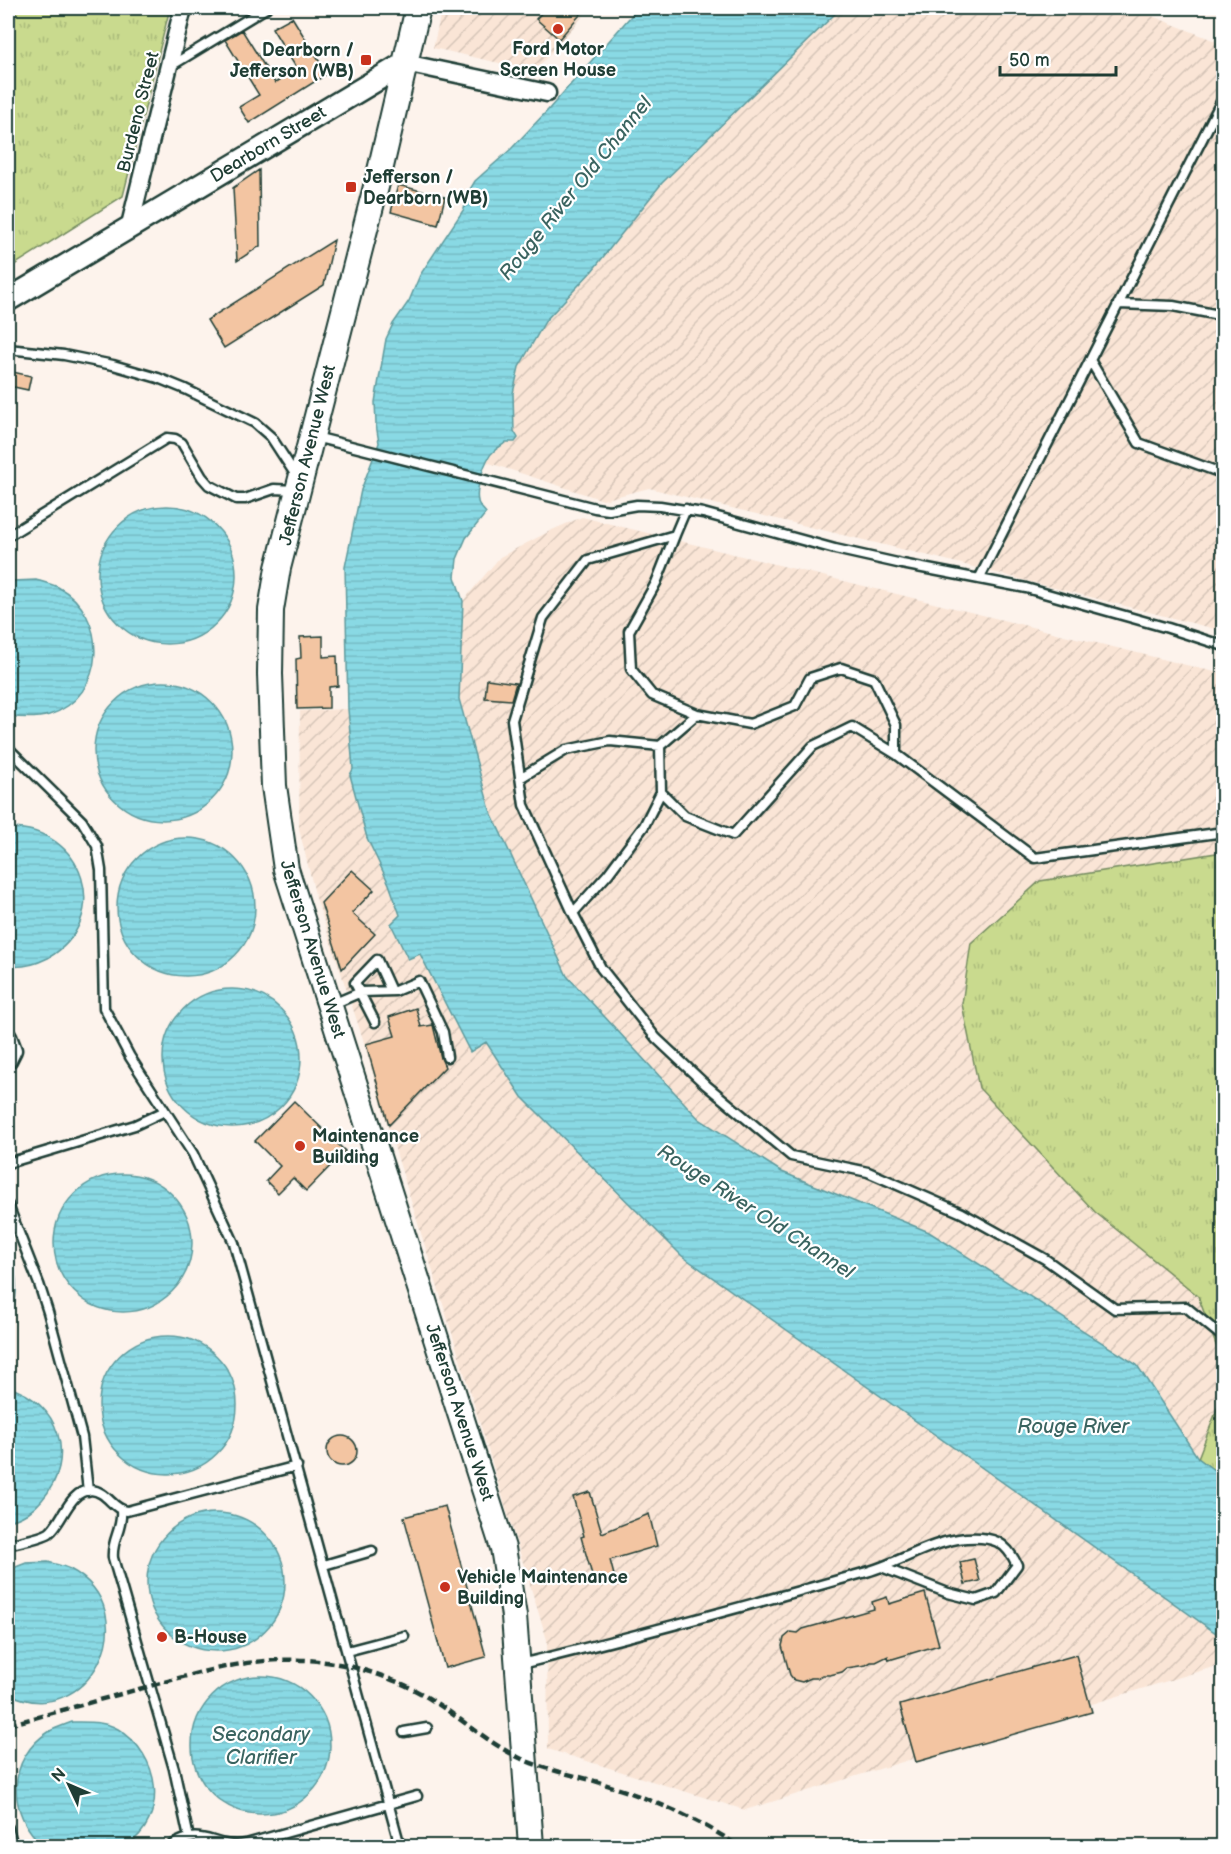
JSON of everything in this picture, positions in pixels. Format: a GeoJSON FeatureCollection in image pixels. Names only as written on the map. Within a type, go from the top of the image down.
{"type":"FeatureCollection","features":[{"type":"Feature","properties":{"kind":"main road","name":"Jefferson Avenue West"},"geometry":{"type":"LineString","coordinates":[[418,8],[379,175],[278,568],[271,610],[270,674],[274,786],[286,869],[503,1548],[514,1616],[531,1846]]}},
{"type":"Feature","properties":{"kind":"street","name":"Burdeno Street"},"geometry":{"type":"LineString","coordinates":[[130,225],[183,8]]}},
{"type":"Feature","properties":{"kind":"street"},"geometry":{"type":"LineString","coordinates":[[405,63],[547,93]]}},
{"type":"Feature","properties":{"kind":"street","name":"Dearborn Street"},"geometry":{"type":"LineString","coordinates":[[8,300],[130,225],[405,63]]}},
{"type":"Feature","properties":{"kind":"street"},"geometry":{"type":"LineString","coordinates":[[8,1037],[13,1050],[8,1060]]}},
{"type":"Feature","properties":{"kind":"lane"},"geometry":{"type":"LineString","coordinates":[[169,67],[266,8]]}},
{"type":"Feature","properties":{"kind":"lane"},"geometry":{"type":"LineString","coordinates":[[979,579],[1224,96]]}},
{"type":"Feature","properties":{"kind":"lane"},"geometry":{"type":"LineString","coordinates":[[1118,304],[1173,306],[1224,316]]}},
{"type":"Feature","properties":{"kind":"lane"},"geometry":{"type":"LineString","coordinates":[[8,349],[64,355],[113,365],[158,378],[185,389],[255,423],[271,437],[299,486],[274,489],[245,499],[236,499],[209,485],[182,443],[167,438],[8,536]]}},
{"type":"Feature","properties":{"kind":"lane"},"geometry":{"type":"LineString","coordinates":[[1090,360],[1139,443],[1224,474]]}},
{"type":"Feature","properties":{"kind":"lane"},"geometry":{"type":"LineString","coordinates":[[312,436],[609,510],[637,505],[686,509],[835,549],[1026,588],[1224,646]]}},
{"type":"Feature","properties":{"kind":"lane"},"geometry":{"type":"LineString","coordinates":[[686,509],[656,583],[629,631],[631,669],[652,695],[698,714],[750,724],[795,706],[810,678],[841,668],[874,679],[896,725],[896,754]]}},
{"type":"Feature","properties":{"kind":"lane"},"geometry":{"type":"LineString","coordinates":[[675,535],[588,560],[543,618],[512,720],[524,805],[573,913],[602,968],[656,1038],[705,1085],[791,1156],[868,1172],[962,1213],[1045,1259],[1115,1308],[1186,1307],[1224,1338]]}},
{"type":"Feature","properties":{"kind":"lane"},"geometry":{"type":"LineString","coordinates":[[520,778],[566,750],[610,741],[660,746],[698,714]]}},
{"type":"Feature","properties":{"kind":"lane"},"geometry":{"type":"LineString","coordinates":[[661,792],[685,816],[733,835],[813,746],[852,727],[896,754],[1035,858],[1224,832]]}},
{"type":"Feature","properties":{"kind":"lane"},"geometry":{"type":"LineString","coordinates":[[573,913],[608,874],[644,826],[661,792],[660,746]]}},
{"type":"Feature","properties":{"kind":"lane"},"geometry":{"type":"LineString","coordinates":[[8,748],[82,821],[98,846],[102,870],[104,1008],[130,1056],[194,1154],[234,1243],[400,1846]]}},
{"type":"Feature","properties":{"kind":"lane"},"geometry":{"type":"LineString","coordinates":[[375,1022],[356,983],[377,960],[390,991]]}},
{"type":"Feature","properties":{"kind":"lane"},"geometry":{"type":"LineString","coordinates":[[330,1005],[361,993],[395,991],[419,981],[443,1032],[447,1057]]}},
{"type":"Feature","properties":{"kind":"lane"},"geometry":{"type":"LineString","coordinates":[[8,1163],[135,1125],[165,1111]]}},
{"type":"Feature","properties":{"kind":"lane"},"geometry":{"type":"LineString","coordinates":[[8,1205],[48,1312],[82,1437],[88,1491]]}},
{"type":"Feature","properties":{"kind":"lane"},"geometry":{"type":"LineString","coordinates":[[8,1545],[48,1533],[82,1492],[103,1494],[121,1510],[134,1510],[297,1466]]}},
{"type":"Feature","properties":{"kind":"lane"},"geometry":{"type":"LineString","coordinates":[[121,1510],[121,1528],[113,1543],[113,1558],[174,1769],[189,1838]]}},
{"type":"Feature","properties":{"kind":"lane"},"geometry":{"type":"LineString","coordinates":[[518,1665],[884,1568],[932,1546],[965,1538],[992,1538],[1010,1550],[1017,1565],[996,1593],[976,1600],[948,1593],[884,1568]]}},
{"type":"Feature","properties":{"kind":"lane"},"geometry":{"type":"LineString","coordinates":[[324,1565],[372,1551]]}},
{"type":"Feature","properties":{"kind":"lane"},"geometry":{"type":"LineString","coordinates":[[347,1651],[404,1636]]}},
{"type":"Feature","properties":{"kind":"lane"},"geometry":{"type":"LineString","coordinates":[[404,1732],[427,1728]]}},
{"type":"Feature","properties":{"kind":"lane"},"geometry":{"type":"LineString","coordinates":[[171,1846],[199,1836],[223,1845],[236,1846],[417,1796]]}},
{"type":"Feature","properties":{"kind":"lane"},"geometry":{"type":"LineString","coordinates":[[8,1828],[13,1846]]}},
{"type":"Feature","properties":{"kind":"shaded area"},"geometry":{"type":"Polygon","coordinates":[[[442,8],[590,8],[535,71],[433,48],[442,8]]]}},
{"type":"Feature","properties":{"kind":"shaded area"},"geometry":{"type":"Polygon","coordinates":[[[841,8],[1132,8],[1223,44],[1223,631],[934,557],[649,488],[603,500],[486,462],[495,450],[506,442],[515,442],[513,393],[519,367],[546,320],[592,271],[662,183],[841,8]]]}},
{"type":"Feature","properties":{"kind":"shaded area"},"geometry":{"type":"Polygon","coordinates":[[[582,517],[1223,674],[1223,852],[1040,881],[979,1088],[1095,1212],[1198,1296],[1224,1364],[1223,1394],[1198,1458],[1137,1365],[929,1232],[782,1172],[699,1119],[567,976],[490,810],[459,699],[463,601],[500,557],[582,517]]]}},
{"type":"Feature","properties":{"kind":"shaded area"},"geometry":{"type":"Polygon","coordinates":[[[348,709],[353,769],[350,775],[367,838],[389,884],[400,916],[391,924],[409,959],[419,953],[470,1051],[486,1041],[522,1097],[682,1256],[1223,1638],[1223,1664],[745,1810],[548,1749],[547,1640],[363,1039],[316,898],[299,829],[300,711],[348,709]]]}},
{"type":"Feature","properties":{"kind":"green space"},"geometry":{"type":"Polygon","coordinates":[[[17,8],[170,8],[123,196],[8,269],[8,44],[17,8]]]}},
{"type":"Feature","properties":{"kind":"green space"},"geometry":{"type":"Polygon","coordinates":[[[1223,852],[1223,1364],[1198,1296],[1095,1212],[979,1088],[962,1004],[971,943],[1040,881],[1223,852]]]}},
{"type":"Feature","properties":{"kind":"green space"},"geometry":{"type":"Polygon","coordinates":[[[1223,1394],[1223,1477],[1198,1458],[1223,1394]]]}},
{"type":"Feature","properties":{"kind":"water","name":"Rouge River"},"geometry":{"type":"Polygon","coordinates":[[[638,8],[841,8],[662,183],[592,271],[546,320],[519,367],[513,393],[514,431],[518,438],[515,442],[506,442],[496,450],[484,467],[477,496],[479,504],[486,513],[466,538],[457,559],[455,577],[463,601],[459,699],[490,810],[567,976],[699,1119],[782,1172],[929,1232],[1137,1365],[1198,1458],[1223,1477],[1223,1638],[682,1256],[522,1097],[486,1042],[470,1052],[420,954],[408,959],[391,924],[400,915],[389,884],[367,838],[350,775],[353,769],[348,709],[345,567],[361,490],[379,443],[375,402],[386,339],[409,301],[420,275],[464,209],[469,191],[475,181],[511,149],[548,110],[638,8]]]}},
{"type":"Feature","properties":{"kind":"water"},"geometry":{"type":"Polygon","coordinates":[[[167,506],[193,511],[216,526],[231,549],[236,575],[231,601],[216,624],[193,639],[167,644],[141,639],[118,624],[103,601],[98,575],[103,549],[118,526],[141,511],[167,506]]]}},
{"type":"Feature","properties":{"kind":"water"},"geometry":{"type":"Polygon","coordinates":[[[36,580],[58,587],[75,600],[87,616],[93,635],[95,655],[91,674],[82,691],[68,705],[44,716],[28,718],[8,716],[8,583],[36,580]]]}},
{"type":"Feature","properties":{"kind":"water"},"geometry":{"type":"Polygon","coordinates":[[[163,682],[189,687],[212,702],[227,725],[232,751],[227,777],[212,800],[189,815],[163,820],[137,815],[114,800],[99,777],[94,751],[99,725],[114,702],[137,687],[163,682]]]}},
{"type":"Feature","properties":{"kind":"water"},"geometry":{"type":"Polygon","coordinates":[[[8,828],[35,831],[56,842],[72,858],[82,878],[85,900],[80,921],[68,941],[48,958],[33,964],[18,966],[8,966],[8,828]]]}},
{"type":"Feature","properties":{"kind":"water"},"geometry":{"type":"Polygon","coordinates":[[[186,838],[212,843],[235,858],[250,881],[255,907],[250,933],[235,956],[212,971],[186,976],[160,971],[137,956],[122,933],[117,907],[122,881],[137,858],[160,843],[186,838]]]}},
{"type":"Feature","properties":{"kind":"water"},"geometry":{"type":"Polygon","coordinates":[[[232,989],[258,994],[281,1009],[296,1032],[301,1058],[296,1084],[281,1107],[258,1122],[232,1127],[206,1122],[183,1107],[168,1084],[163,1058],[168,1032],[183,1009],[206,994],[232,989]]]}},
{"type":"Feature","properties":{"kind":"water"},"geometry":{"type":"Polygon","coordinates":[[[123,1174],[149,1179],[172,1194],[187,1217],[192,1243],[187,1269],[172,1292],[149,1307],[123,1312],[97,1307],[74,1292],[59,1269],[54,1243],[59,1217],[74,1194],[97,1179],[123,1174]]]}},
{"type":"Feature","properties":{"kind":"water"},"geometry":{"type":"Polygon","coordinates":[[[8,1255],[15,1272],[16,1290],[14,1307],[8,1324],[8,1255]]]}},
{"type":"Feature","properties":{"kind":"water"},"geometry":{"type":"Polygon","coordinates":[[[168,1336],[194,1341],[217,1356],[232,1379],[237,1405],[232,1431],[217,1454],[194,1469],[168,1474],[142,1469],[119,1454],[104,1431],[99,1405],[104,1379],[119,1356],[142,1341],[168,1336]]]}},
{"type":"Feature","properties":{"kind":"water"},"geometry":{"type":"Polygon","coordinates":[[[8,1387],[26,1394],[51,1418],[58,1433],[61,1450],[59,1467],[53,1484],[42,1500],[27,1514],[8,1521],[8,1387]]]}},
{"type":"Feature","properties":{"kind":"water"},"geometry":{"type":"Polygon","coordinates":[[[216,1513],[242,1518],[265,1533],[280,1556],[285,1582],[280,1608],[265,1631],[242,1646],[216,1651],[190,1646],[167,1631],[152,1608],[147,1582],[152,1556],[167,1533],[190,1518],[216,1513]]]}},
{"type":"Feature","properties":{"kind":"water"},"geometry":{"type":"Polygon","coordinates":[[[48,1562],[70,1569],[94,1588],[105,1612],[107,1638],[99,1663],[83,1684],[62,1697],[36,1701],[8,1693],[8,1570],[26,1563],[48,1562]]]}},
{"type":"Feature","properties":{"kind":"water","name":"Secondary Clarifier"},"geometry":{"type":"Polygon","coordinates":[[[261,1676],[287,1681],[310,1696],[325,1719],[330,1745],[325,1771],[310,1794],[287,1809],[261,1814],[235,1809],[212,1794],[197,1771],[192,1745],[197,1719],[212,1696],[235,1681],[261,1676]]]}},
{"type":"Feature","properties":{"kind":"water"},"geometry":{"type":"Polygon","coordinates":[[[72,1722],[102,1723],[118,1729],[132,1740],[143,1754],[151,1770],[154,1803],[149,1819],[140,1834],[126,1846],[44,1846],[32,1833],[23,1818],[16,1787],[25,1756],[36,1742],[50,1731],[72,1722]]]}},
{"type":"Feature","properties":{"kind":"building","name":"Ford Motor Screen House"},"geometry":{"type":"Polygon","coordinates":[[[546,8],[586,8],[559,39],[536,19],[546,8]]]}},
{"type":"Feature","properties":{"kind":"building"},"geometry":{"type":"Polygon","coordinates":[[[292,17],[327,74],[249,123],[239,107],[259,95],[225,40],[242,30],[275,83],[297,69],[272,28],[292,17]]]}},
{"type":"Feature","properties":{"kind":"building"},"geometry":{"type":"Polygon","coordinates":[[[259,170],[260,246],[237,261],[233,188],[259,170]]]}},
{"type":"Feature","properties":{"kind":"building"},"geometry":{"type":"Polygon","coordinates":[[[398,185],[445,197],[438,225],[391,212],[398,185]]]}},
{"type":"Feature","properties":{"kind":"building"},"geometry":{"type":"Polygon","coordinates":[[[334,240],[324,285],[224,348],[207,320],[334,240]]]}},
{"type":"Feature","properties":{"kind":"building"},"geometry":{"type":"Polygon","coordinates":[[[8,371],[31,376],[28,390],[14,387],[8,389],[8,371]]]}},
{"type":"Feature","properties":{"kind":"building"},"geometry":{"type":"Polygon","coordinates":[[[323,636],[323,657],[337,656],[338,686],[329,687],[329,708],[297,709],[296,659],[301,658],[300,637],[323,636]]]}},
{"type":"Feature","properties":{"kind":"building"},"geometry":{"type":"Polygon","coordinates":[[[487,679],[516,683],[511,700],[485,698],[487,679]]]}},
{"type":"Feature","properties":{"kind":"building"},"geometry":{"type":"Polygon","coordinates":[[[352,870],[374,890],[352,913],[375,934],[342,969],[321,903],[352,870]]]}},
{"type":"Feature","properties":{"kind":"building"},"geometry":{"type":"Polygon","coordinates":[[[416,1008],[421,1027],[433,1025],[445,1067],[389,1125],[366,1044],[395,1036],[389,1017],[416,1008]]]}},
{"type":"Feature","properties":{"kind":"building","name":"Maintenance Building"},"geometry":{"type":"Polygon","coordinates":[[[294,1101],[345,1151],[306,1191],[293,1178],[278,1193],[266,1181],[280,1166],[255,1141],[294,1101]]]}},
{"type":"Feature","properties":{"kind":"building"},"geometry":{"type":"Polygon","coordinates":[[[342,1436],[353,1440],[357,1451],[353,1462],[342,1466],[331,1462],[327,1451],[331,1440],[342,1436]]]}},
{"type":"Feature","properties":{"kind":"building"},"geometry":{"type":"Polygon","coordinates":[[[590,1492],[602,1533],[649,1514],[657,1546],[610,1560],[615,1579],[595,1585],[581,1537],[584,1536],[573,1497],[590,1492]]]}},
{"type":"Feature","properties":{"kind":"building","name":"Vehicle Maintenance Building"},"geometry":{"type":"Polygon","coordinates":[[[445,1506],[486,1657],[445,1668],[404,1517],[445,1506]]]}},
{"type":"Feature","properties":{"kind":"building"},"geometry":{"type":"Polygon","coordinates":[[[974,1559],[980,1581],[965,1584],[960,1562],[974,1559]]]}},
{"type":"Feature","properties":{"kind":"building"},"geometry":{"type":"Polygon","coordinates":[[[925,1593],[939,1645],[889,1660],[888,1656],[876,1662],[802,1682],[794,1680],[790,1675],[782,1646],[784,1638],[791,1632],[798,1633],[803,1629],[874,1609],[872,1602],[887,1597],[889,1604],[925,1593]]]}},
{"type":"Feature","properties":{"kind":"building"},"geometry":{"type":"Polygon","coordinates":[[[1076,1655],[1092,1712],[916,1762],[900,1705],[1076,1655]]]}},
{"type":"Feature","properties":{"kind":"railway"},"geometry":{"type":"LineString","coordinates":[[8,1725],[177,1678],[241,1664],[272,1660],[333,1663],[366,1671],[416,1691],[492,1742],[524,1760],[652,1801],[688,1817],[738,1846]]}},
{"type":"Feature","properties":{"kind":"place","name":"Ford Motor Screen House"},"geometry":{"type":"Point","coordinates":[558,29]}},
{"type":"Feature","properties":{"kind":"place","name":"Dearborn / Jefferson (WB)"},"geometry":{"type":"Point","coordinates":[366,60]}},
{"type":"Feature","properties":{"kind":"place","name":"Jefferson / Dearborn (WB)"},"geometry":{"type":"Point","coordinates":[351,187]}},
{"type":"Feature","properties":{"kind":"place","name":"Maintenance Building"},"geometry":{"type":"Point","coordinates":[300,1146]}},
{"type":"Feature","properties":{"kind":"place","name":"Vehicle Maintenance Building"},"geometry":{"type":"Point","coordinates":[445,1587]}},
{"type":"Feature","properties":{"kind":"place","name":"B-House"},"geometry":{"type":"Point","coordinates":[162,1637]}},
{"type":"Feature","properties":{"kind":"water label","name":"Rouge River Old Channel"},"geometry":{"type":"Point","coordinates":[575,188]}},
{"type":"Feature","properties":{"kind":"water label","name":"Rouge River Old Channel"},"geometry":{"type":"Point","coordinates":[756,1211]}}]}
